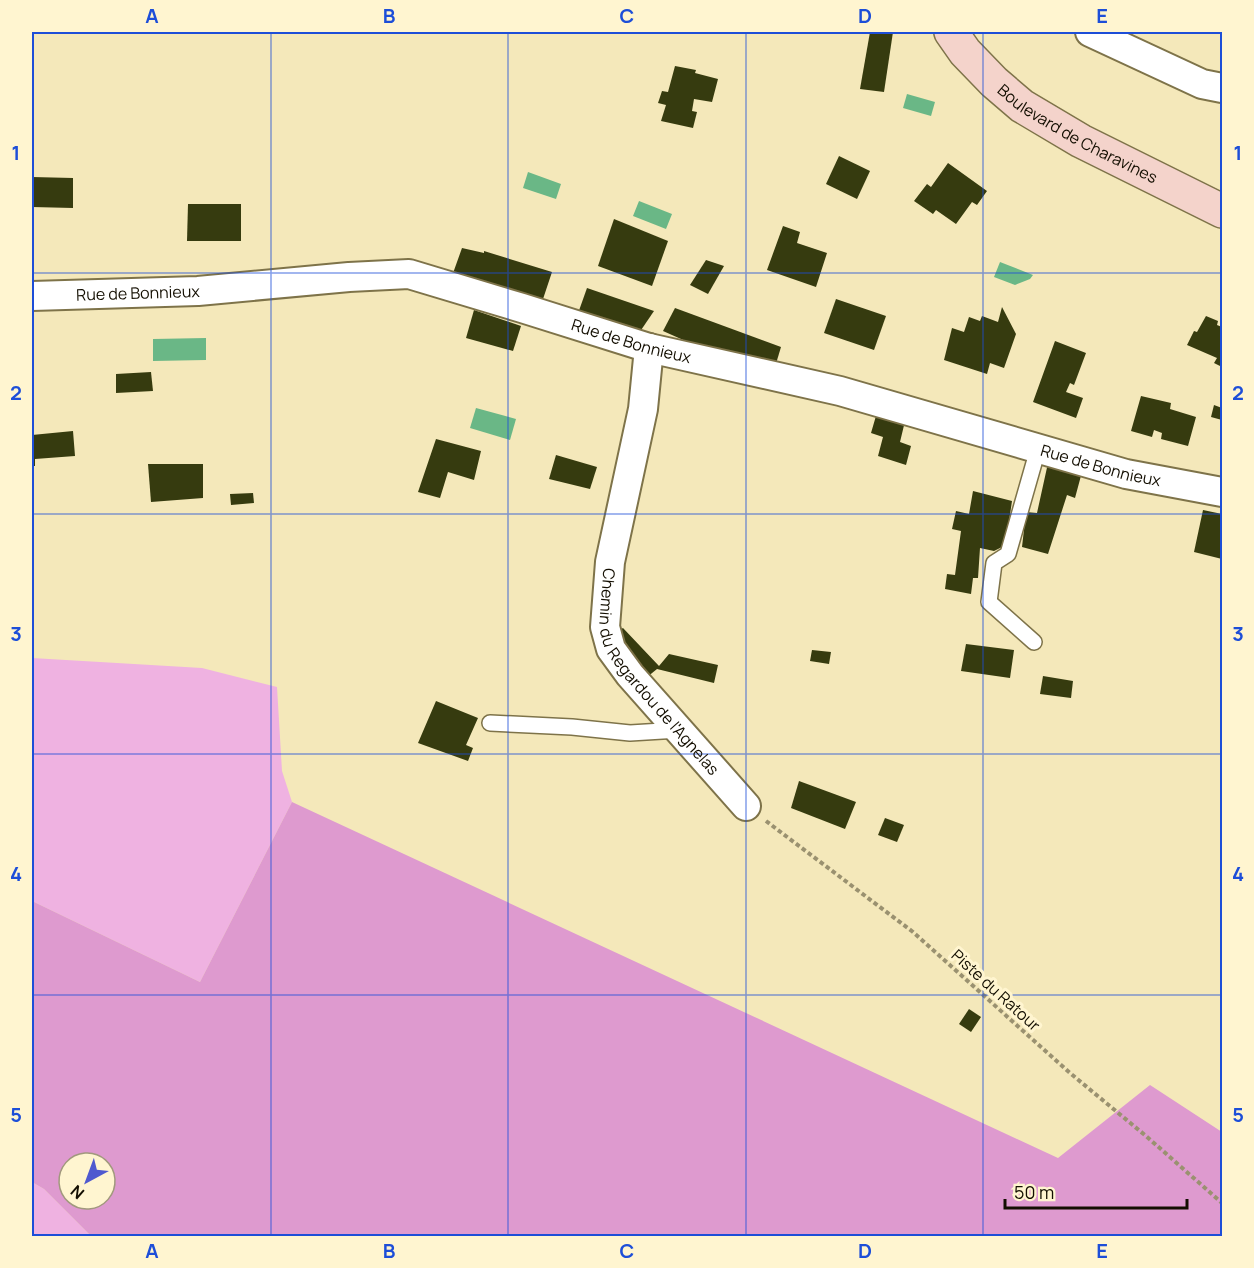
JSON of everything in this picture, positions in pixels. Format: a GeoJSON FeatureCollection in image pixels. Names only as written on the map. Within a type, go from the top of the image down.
{"type":"FeatureCollection","features":[{"type":"Feature","properties":{"kind":"main road","name":"Boulevard de Charavines"},"geometry":{"type":"LineString","coordinates":[[951,32],[965,52],[994,82],[1022,106],[1081,141],[1222,210]]}},
{"type":"Feature","properties":{"kind":"street"},"geometry":{"type":"LineString","coordinates":[[1090,32],[1202,84],[1222,88]]}},
{"type":"Feature","properties":{"kind":"street","name":"Rue de Bonnieux"},"geometry":{"type":"LineString","coordinates":[[32,296],[198,291],[349,277],[409,274],[649,348],[840,391],[1126,474],[1222,491]]}},
{"type":"Feature","properties":{"kind":"street","name":"Chemin du Regardou de l'Agnelas"},"geometry":{"type":"LineString","coordinates":[[649,348],[643,409],[610,562],[605,627],[611,649],[630,675],[746,806]]}},
{"type":"Feature","properties":{"kind":"lane"},"geometry":{"type":"LineString","coordinates":[[1034,642],[988,602],[994,563],[1008,554],[1038,449]]}},
{"type":"Feature","properties":{"kind":"lane"},"geometry":{"type":"LineString","coordinates":[[490,723],[572,727],[630,733],[679,730]]}},
{"type":"Feature","properties":{"kind":"path","name":"Piste du Ratour"},"geometry":{"type":"LineString","coordinates":[[746,806],[913,932],[1222,1203]]}},
{"type":"Feature","properties":{"kind":"shaded area"},"geometry":{"type":"Polygon","coordinates":[[[907,94],[935,102],[931,116],[903,108],[907,94]]]}},
{"type":"Feature","properties":{"kind":"shaded area"},"geometry":{"type":"Polygon","coordinates":[[[528,172],[561,184],[556,199],[523,188],[528,172]]]}},
{"type":"Feature","properties":{"kind":"shaded area"},"geometry":{"type":"Polygon","coordinates":[[[639,201],[672,214],[666,229],[633,216],[639,201]]]}},
{"type":"Feature","properties":{"kind":"shaded area"},"geometry":{"type":"Polygon","coordinates":[[[1000,262],[1033,275],[1030,279],[1015,285],[994,277],[1000,262]]]}},
{"type":"Feature","properties":{"kind":"shaded area"},"geometry":{"type":"Polygon","coordinates":[[[206,338],[206,360],[153,361],[153,339],[206,338]]]}},
{"type":"Feature","properties":{"kind":"shaded area"},"geometry":{"type":"Polygon","coordinates":[[[476,408],[516,419],[510,440],[470,428],[476,408]]]}},
{"type":"Feature","properties":{"kind":"shaded area"},"geometry":{"type":"Polygon","coordinates":[[[32,658],[202,668],[277,687],[282,771],[292,802],[200,982],[32,901],[32,658]]]}},
{"type":"Feature","properties":{"kind":"shaded area"},"geometry":{"type":"Polygon","coordinates":[[[292,802],[1058,1158],[1150,1085],[1222,1132],[1222,1236],[91,1236],[66,1211],[117,1211],[117,1151],[57,1151],[57,1202],[44,1189],[32,1182],[32,901],[200,982],[292,802]]]}},
{"type":"Feature","properties":{"kind":"shaded area"},"geometry":{"type":"Polygon","coordinates":[[[32,1182],[44,1189],[57,1202],[57,1211],[66,1211],[91,1236],[32,1236],[32,1182]]]}},
{"type":"Feature","properties":{"kind":"building"},"geometry":{"type":"Polygon","coordinates":[[[870,32],[893,32],[884,92],[860,89],[870,32]]]}},
{"type":"Feature","properties":{"kind":"building"},"geometry":{"type":"Polygon","coordinates":[[[675,66],[696,70],[695,73],[718,79],[712,102],[694,99],[692,111],[697,112],[693,128],[661,121],[666,105],[658,103],[662,91],[668,92],[675,66]]]}},
{"type":"Feature","properties":{"kind":"building"},"geometry":{"type":"Polygon","coordinates":[[[839,156],[870,171],[857,199],[826,184],[839,156]]]}},
{"type":"Feature","properties":{"kind":"building"},"geometry":{"type":"Polygon","coordinates":[[[948,163],[987,191],[977,205],[972,202],[956,224],[936,210],[933,214],[914,201],[927,184],[931,187],[948,163]]]}},
{"type":"Feature","properties":{"kind":"building"},"geometry":{"type":"Polygon","coordinates":[[[32,177],[73,178],[73,208],[32,207],[32,177]]]}},
{"type":"Feature","properties":{"kind":"building"},"geometry":{"type":"Polygon","coordinates":[[[188,204],[241,204],[241,241],[187,241],[188,204]]]}},
{"type":"Feature","properties":{"kind":"building"},"geometry":{"type":"Polygon","coordinates":[[[614,219],[668,241],[652,286],[598,266],[614,219]]]}},
{"type":"Feature","properties":{"kind":"building"},"geometry":{"type":"Polygon","coordinates":[[[783,226],[800,232],[797,243],[827,253],[816,287],[767,270],[783,226]]]}},
{"type":"Feature","properties":{"kind":"building"},"geometry":{"type":"Polygon","coordinates":[[[462,248],[484,253],[484,251],[552,272],[541,305],[452,276],[462,248]]]}},
{"type":"Feature","properties":{"kind":"building"},"geometry":{"type":"Polygon","coordinates":[[[706,260],[724,266],[708,294],[690,285],[706,260]]]}},
{"type":"Feature","properties":{"kind":"building"},"geometry":{"type":"Polygon","coordinates":[[[587,288],[654,311],[637,336],[576,319],[587,288]]]}},
{"type":"Feature","properties":{"kind":"building"},"geometry":{"type":"Polygon","coordinates":[[[836,299],[886,316],[874,350],[824,333],[836,299]]]}},
{"type":"Feature","properties":{"kind":"building"},"geometry":{"type":"Polygon","coordinates":[[[1002,307],[1016,334],[1004,368],[990,363],[987,374],[944,360],[952,328],[964,332],[969,317],[980,321],[982,316],[998,322],[1002,307]]]}},
{"type":"Feature","properties":{"kind":"building"},"geometry":{"type":"Polygon","coordinates":[[[675,308],[781,347],[775,367],[690,343],[663,331],[675,308]]]}},
{"type":"Feature","properties":{"kind":"building"},"geometry":{"type":"Polygon","coordinates":[[[474,310],[521,326],[513,351],[466,338],[474,310]]]}},
{"type":"Feature","properties":{"kind":"building"},"geometry":{"type":"Polygon","coordinates":[[[1206,316],[1218,321],[1217,325],[1222,327],[1222,367],[1214,363],[1217,358],[1187,345],[1194,331],[1197,332],[1206,316]]]}},
{"type":"Feature","properties":{"kind":"building"},"geometry":{"type":"Polygon","coordinates":[[[1055,341],[1086,353],[1074,385],[1070,383],[1066,392],[1083,398],[1076,418],[1033,402],[1055,341]]]}},
{"type":"Feature","properties":{"kind":"building"},"geometry":{"type":"Polygon","coordinates":[[[151,372],[153,391],[116,393],[116,374],[151,372]]]}},
{"type":"Feature","properties":{"kind":"building"},"geometry":{"type":"Polygon","coordinates":[[[1141,396],[1171,403],[1170,409],[1196,417],[1188,446],[1161,439],[1162,433],[1154,430],[1152,437],[1131,431],[1141,396]]]}},
{"type":"Feature","properties":{"kind":"building"},"geometry":{"type":"Polygon","coordinates":[[[1214,405],[1222,408],[1222,420],[1211,417],[1214,405]]]}},
{"type":"Feature","properties":{"kind":"building"},"geometry":{"type":"Polygon","coordinates":[[[878,409],[906,417],[900,442],[911,446],[906,465],[878,456],[883,437],[871,433],[878,409]]]}},
{"type":"Feature","properties":{"kind":"building"},"geometry":{"type":"Polygon","coordinates":[[[73,431],[75,456],[35,459],[35,466],[32,466],[32,435],[73,431]]]}},
{"type":"Feature","properties":{"kind":"building"},"geometry":{"type":"Polygon","coordinates":[[[436,439],[481,451],[474,480],[448,472],[440,498],[418,492],[436,439]]]}},
{"type":"Feature","properties":{"kind":"building"},"geometry":{"type":"Polygon","coordinates":[[[556,455],[597,467],[590,489],[549,479],[556,455]]]}},
{"type":"Feature","properties":{"kind":"building"},"geometry":{"type":"Polygon","coordinates":[[[1048,463],[1082,472],[1075,498],[1067,495],[1048,554],[1022,547],[1026,512],[1037,513],[1048,463]]]}},
{"type":"Feature","properties":{"kind":"building"},"geometry":{"type":"Polygon","coordinates":[[[148,464],[203,464],[203,498],[151,502],[148,464]]]}},
{"type":"Feature","properties":{"kind":"building"},"geometry":{"type":"Polygon","coordinates":[[[973,491],[1012,501],[1006,542],[1010,543],[994,551],[980,548],[978,578],[973,578],[971,594],[945,589],[947,574],[955,575],[961,531],[952,529],[956,511],[969,514],[973,491]]]}},
{"type":"Feature","properties":{"kind":"building"},"geometry":{"type":"Polygon","coordinates":[[[253,493],[254,503],[231,505],[230,494],[253,493]]]}},
{"type":"Feature","properties":{"kind":"building"},"geometry":{"type":"Polygon","coordinates":[[[1203,510],[1222,514],[1222,559],[1194,552],[1203,510]]]}},
{"type":"Feature","properties":{"kind":"building"},"geometry":{"type":"Polygon","coordinates":[[[623,628],[659,666],[669,654],[718,665],[714,683],[657,669],[641,682],[610,636],[623,628]]]}},
{"type":"Feature","properties":{"kind":"building"},"geometry":{"type":"Polygon","coordinates":[[[966,644],[1014,650],[1010,678],[961,671],[966,644]]]}},
{"type":"Feature","properties":{"kind":"building"},"geometry":{"type":"Polygon","coordinates":[[[812,650],[831,652],[829,664],[810,661],[812,650]]]}},
{"type":"Feature","properties":{"kind":"building"},"geometry":{"type":"Polygon","coordinates":[[[1043,676],[1073,681],[1071,698],[1040,694],[1043,676]]]}},
{"type":"Feature","properties":{"kind":"building"},"geometry":{"type":"Polygon","coordinates":[[[436,701],[478,718],[466,745],[473,748],[468,761],[418,743],[436,701]]]}},
{"type":"Feature","properties":{"kind":"building"},"geometry":{"type":"Polygon","coordinates":[[[799,781],[856,802],[845,829],[791,808],[799,781]]]}},
{"type":"Feature","properties":{"kind":"building"},"geometry":{"type":"Polygon","coordinates":[[[885,818],[904,825],[897,842],[878,835],[885,818]]]}},
{"type":"Feature","properties":{"kind":"building"},"geometry":{"type":"Polygon","coordinates":[[[969,1009],[981,1017],[971,1032],[959,1024],[969,1009]]]}}]}
